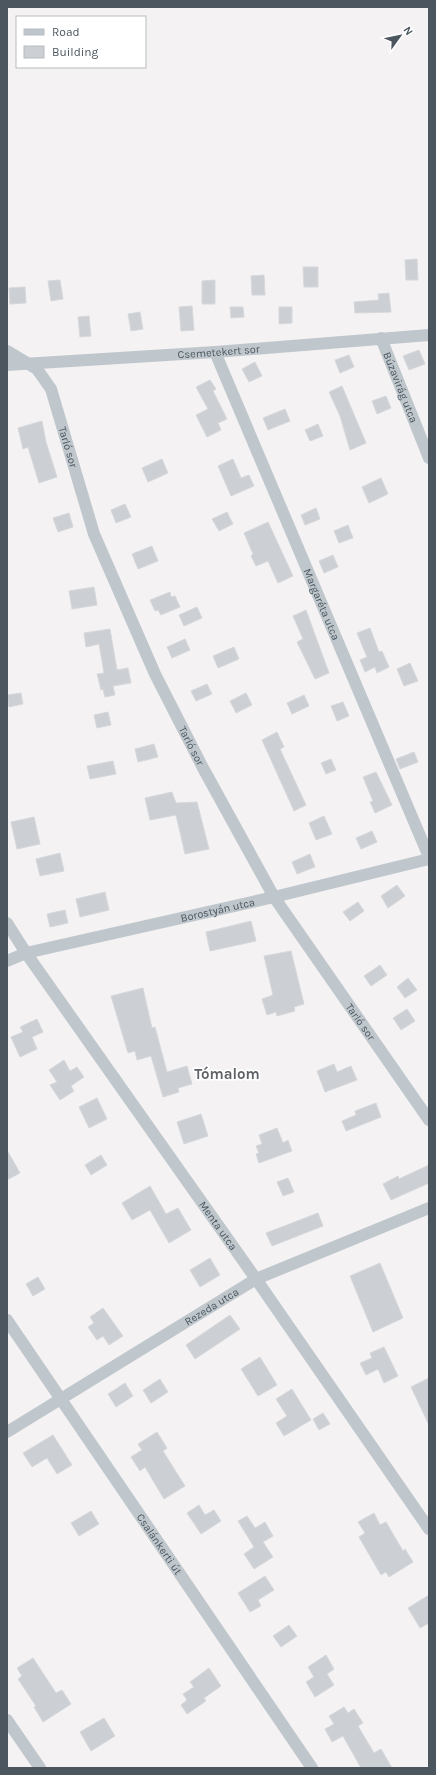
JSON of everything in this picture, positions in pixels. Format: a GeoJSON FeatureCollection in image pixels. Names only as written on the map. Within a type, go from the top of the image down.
{"type":"FeatureCollection","features":[{"type":"Feature","properties":{"kind":"street","name":"Csemetekert sor"},"geometry":{"type":"LineString","coordinates":[[7,365],[215,352],[429,335]]}},
{"type":"Feature","properties":{"kind":"street","name":"Búzavirág utca"},"geometry":{"type":"LineString","coordinates":[[381,338],[429,458]]}},
{"type":"Feature","properties":{"kind":"street","name":"Tarló sor"},"geometry":{"type":"LineString","coordinates":[[7,351],[36,369],[51,389],[94,534],[155,674],[203,768],[274,897],[429,1120]]}},
{"type":"Feature","properties":{"kind":"street","name":"Margaréta utca"},"geometry":{"type":"LineString","coordinates":[[215,352],[429,858]]}},
{"type":"Feature","properties":{"kind":"street","name":"Borostyán utca"},"geometry":{"type":"LineString","coordinates":[[7,961],[26,953],[274,897],[429,858]]}},
{"type":"Feature","properties":{"kind":"street","name":"Menta utca"},"geometry":{"type":"LineString","coordinates":[[7,923],[26,953],[256,1279],[429,1529]]}},
{"type":"Feature","properties":{"kind":"street","name":"Rezeda utca"},"geometry":{"type":"LineString","coordinates":[[7,1432],[256,1279],[429,1208]]}},
{"type":"Feature","properties":{"kind":"street","name":"Csalánkerti út"},"geometry":{"type":"LineString","coordinates":[[7,1320],[312,1768]]}},
{"type":"Feature","properties":{"kind":"street"},"geometry":{"type":"LineString","coordinates":[[7,1720],[40,1768]]}},
{"type":"Feature","properties":{"kind":"building"},"geometry":{"type":"Polygon","coordinates":[[[417,259],[418,280],[406,280],[405,260],[417,259]]]}},
{"type":"Feature","properties":{"kind":"building"},"geometry":{"type":"Polygon","coordinates":[[[303,267],[318,267],[318,287],[304,287],[303,267]]]}},
{"type":"Feature","properties":{"kind":"building"},"geometry":{"type":"Polygon","coordinates":[[[264,275],[265,295],[252,295],[251,276],[264,275]]]}},
{"type":"Feature","properties":{"kind":"building"},"geometry":{"type":"Polygon","coordinates":[[[60,280],[63,299],[51,301],[48,281],[60,280]]]}},
{"type":"Feature","properties":{"kind":"building"},"geometry":{"type":"Polygon","coordinates":[[[215,280],[215,304],[202,304],[202,281],[215,280]]]}},
{"type":"Feature","properties":{"kind":"building"},"geometry":{"type":"Polygon","coordinates":[[[25,287],[26,303],[10,304],[9,288],[25,287]]]}},
{"type":"Feature","properties":{"kind":"building"},"geometry":{"type":"Polygon","coordinates":[[[389,293],[391,312],[355,313],[354,302],[379,300],[378,294],[389,293]]]}},
{"type":"Feature","properties":{"kind":"building"},"geometry":{"type":"Polygon","coordinates":[[[192,306],[194,330],[181,331],[179,307],[192,306]]]}},
{"type":"Feature","properties":{"kind":"building"},"geometry":{"type":"Polygon","coordinates":[[[230,307],[243,307],[244,317],[231,318],[230,307]]]}},
{"type":"Feature","properties":{"kind":"building"},"geometry":{"type":"Polygon","coordinates":[[[279,307],[292,307],[292,323],[279,324],[279,307]]]}},
{"type":"Feature","properties":{"kind":"building"},"geometry":{"type":"Polygon","coordinates":[[[140,312],[143,329],[131,331],[128,314],[140,312]]]}},
{"type":"Feature","properties":{"kind":"building"},"geometry":{"type":"Polygon","coordinates":[[[89,316],[91,336],[80,337],[78,317],[89,316]]]}},
{"type":"Feature","properties":{"kind":"building"},"geometry":{"type":"Polygon","coordinates":[[[419,350],[425,364],[409,370],[403,356],[419,350]]]}},
{"type":"Feature","properties":{"kind":"building"},"geometry":{"type":"Polygon","coordinates":[[[349,355],[354,367],[340,373],[335,360],[349,355]]]}},
{"type":"Feature","properties":{"kind":"building"},"geometry":{"type":"Polygon","coordinates":[[[255,362],[262,376],[249,382],[242,369],[255,362]]]}},
{"type":"Feature","properties":{"kind":"building"},"geometry":{"type":"Polygon","coordinates":[[[210,380],[216,389],[213,391],[227,419],[218,423],[221,430],[207,437],[196,415],[208,409],[196,387],[210,380]]]}},
{"type":"Feature","properties":{"kind":"building"},"geometry":{"type":"Polygon","coordinates":[[[342,386],[366,443],[350,450],[340,416],[329,392],[342,386]]]}},
{"type":"Feature","properties":{"kind":"building"},"geometry":{"type":"Polygon","coordinates":[[[386,396],[391,408],[377,414],[372,401],[386,396]]]}},
{"type":"Feature","properties":{"kind":"building"},"geometry":{"type":"Polygon","coordinates":[[[285,409],[290,421],[268,430],[263,418],[285,409]]]}},
{"type":"Feature","properties":{"kind":"building"},"geometry":{"type":"Polygon","coordinates":[[[42,421],[46,442],[57,477],[39,483],[28,447],[23,449],[18,428],[42,421]]]}},
{"type":"Feature","properties":{"kind":"building"},"geometry":{"type":"Polygon","coordinates":[[[318,424],[323,436],[310,441],[305,430],[318,424]]]}},
{"type":"Feature","properties":{"kind":"building"},"geometry":{"type":"Polygon","coordinates":[[[162,459],[168,473],[148,482],[142,468],[162,459]]]}},
{"type":"Feature","properties":{"kind":"building"},"geometry":{"type":"Polygon","coordinates":[[[233,459],[241,478],[249,475],[254,486],[231,496],[218,466],[233,459]]]}},
{"type":"Feature","properties":{"kind":"building"},"geometry":{"type":"Polygon","coordinates":[[[381,478],[388,494],[369,503],[362,487],[381,478]]]}},
{"type":"Feature","properties":{"kind":"building"},"geometry":{"type":"Polygon","coordinates":[[[125,504],[131,517],[116,523],[111,510],[125,504]]]}},
{"type":"Feature","properties":{"kind":"building"},"geometry":{"type":"Polygon","coordinates":[[[316,508],[320,519],[305,525],[301,515],[316,508]]]}},
{"type":"Feature","properties":{"kind":"building"},"geometry":{"type":"Polygon","coordinates":[[[227,512],[233,524],[219,531],[212,519],[227,512]]]}},
{"type":"Feature","properties":{"kind":"building"},"geometry":{"type":"Polygon","coordinates":[[[69,513],[73,527],[58,532],[53,518],[69,513]]]}},
{"type":"Feature","properties":{"kind":"building"},"geometry":{"type":"Polygon","coordinates":[[[268,522],[293,576],[278,583],[268,561],[256,566],[251,556],[253,554],[244,533],[268,522]]]}},
{"type":"Feature","properties":{"kind":"building"},"geometry":{"type":"Polygon","coordinates":[[[348,525],[353,538],[339,543],[334,531],[348,525]]]}},
{"type":"Feature","properties":{"kind":"building"},"geometry":{"type":"Polygon","coordinates":[[[152,546],[158,561],[138,569],[132,554],[152,546]]]}},
{"type":"Feature","properties":{"kind":"building"},"geometry":{"type":"Polygon","coordinates":[[[333,555],[338,567],[324,573],[319,561],[333,555]]]}},
{"type":"Feature","properties":{"kind":"building"},"geometry":{"type":"Polygon","coordinates":[[[94,587],[97,605],[72,609],[69,591],[94,587]]]}},
{"type":"Feature","properties":{"kind":"building"},"geometry":{"type":"Polygon","coordinates":[[[170,592],[171,597],[175,596],[180,607],[161,615],[158,610],[155,611],[150,600],[170,592]]]}},
{"type":"Feature","properties":{"kind":"building"},"geometry":{"type":"Polygon","coordinates":[[[197,607],[202,618],[184,626],[179,615],[197,607]]]}},
{"type":"Feature","properties":{"kind":"building"},"geometry":{"type":"Polygon","coordinates":[[[306,610],[329,673],[315,679],[297,642],[303,639],[293,616],[306,610]]]}},
{"type":"Feature","properties":{"kind":"building"},"geometry":{"type":"Polygon","coordinates":[[[370,628],[379,652],[382,651],[389,667],[377,673],[375,667],[365,672],[360,660],[367,657],[357,633],[370,628]]]}},
{"type":"Feature","properties":{"kind":"building"},"geometry":{"type":"Polygon","coordinates":[[[110,629],[117,670],[128,668],[131,683],[113,686],[115,695],[105,697],[103,689],[101,690],[97,674],[104,673],[99,644],[86,647],[84,633],[110,629]]]}},
{"type":"Feature","properties":{"kind":"building"},"geometry":{"type":"Polygon","coordinates":[[[185,639],[190,650],[172,658],[167,647],[185,639]]]}},
{"type":"Feature","properties":{"kind":"building"},"geometry":{"type":"Polygon","coordinates":[[[234,647],[239,659],[218,668],[213,656],[234,647]]]}},
{"type":"Feature","properties":{"kind":"building"},"geometry":{"type":"Polygon","coordinates":[[[410,663],[418,681],[404,686],[397,669],[410,663]]]}},
{"type":"Feature","properties":{"kind":"building"},"geometry":{"type":"Polygon","coordinates":[[[207,684],[212,694],[196,701],[191,691],[207,684]]]}},
{"type":"Feature","properties":{"kind":"building"},"geometry":{"type":"Polygon","coordinates":[[[21,693],[23,704],[9,707],[7,695],[21,693]]]}},
{"type":"Feature","properties":{"kind":"building"},"geometry":{"type":"Polygon","coordinates":[[[246,693],[252,705],[236,713],[230,701],[246,693]]]}},
{"type":"Feature","properties":{"kind":"building"},"geometry":{"type":"Polygon","coordinates":[[[304,695],[309,706],[292,714],[287,703],[304,695]]]}},
{"type":"Feature","properties":{"kind":"building"},"geometry":{"type":"Polygon","coordinates":[[[343,702],[349,716],[337,721],[331,706],[343,702]]]}},
{"type":"Feature","properties":{"kind":"building"},"geometry":{"type":"Polygon","coordinates":[[[108,712],[111,725],[97,728],[94,715],[108,712]]]}},
{"type":"Feature","properties":{"kind":"building"},"geometry":{"type":"Polygon","coordinates":[[[277,732],[284,747],[280,749],[306,805],[294,811],[262,740],[277,732]]]}},
{"type":"Feature","properties":{"kind":"building"},"geometry":{"type":"Polygon","coordinates":[[[154,744],[158,757],[138,762],[135,749],[154,744]]]}},
{"type":"Feature","properties":{"kind":"building"},"geometry":{"type":"Polygon","coordinates":[[[414,752],[418,762],[400,769],[396,759],[414,752]]]}},
{"type":"Feature","properties":{"kind":"building"},"geometry":{"type":"Polygon","coordinates":[[[331,759],[336,770],[326,774],[321,763],[331,759]]]}},
{"type":"Feature","properties":{"kind":"building"},"geometry":{"type":"Polygon","coordinates":[[[113,761],[116,774],[90,779],[87,766],[113,761]]]}},
{"type":"Feature","properties":{"kind":"building"},"geometry":{"type":"Polygon","coordinates":[[[376,772],[392,805],[375,813],[370,802],[373,801],[363,777],[376,772]]]}},
{"type":"Feature","properties":{"kind":"building"},"geometry":{"type":"Polygon","coordinates":[[[172,792],[176,803],[197,802],[209,849],[185,854],[176,815],[150,820],[145,798],[172,792]]]}},
{"type":"Feature","properties":{"kind":"building"},"geometry":{"type":"Polygon","coordinates":[[[324,816],[332,834],[316,840],[309,823],[324,816]]]}},
{"type":"Feature","properties":{"kind":"building"},"geometry":{"type":"Polygon","coordinates":[[[34,817],[40,844],[17,849],[11,822],[34,817]]]}},
{"type":"Feature","properties":{"kind":"building"},"geometry":{"type":"Polygon","coordinates":[[[372,831],[377,842],[361,849],[356,838],[372,831]]]}},
{"type":"Feature","properties":{"kind":"building"},"geometry":{"type":"Polygon","coordinates":[[[60,853],[64,871],[40,876],[36,859],[60,853]]]}},
{"type":"Feature","properties":{"kind":"building"},"geometry":{"type":"Polygon","coordinates":[[[310,854],[315,867],[297,874],[292,862],[310,854]]]}},
{"type":"Feature","properties":{"kind":"building"},"geometry":{"type":"Polygon","coordinates":[[[397,885],[405,896],[388,908],[381,896],[397,885]]]}},
{"type":"Feature","properties":{"kind":"building"},"geometry":{"type":"Polygon","coordinates":[[[105,892],[109,910],[80,917],[76,899],[105,892]]]}},
{"type":"Feature","properties":{"kind":"building"},"geometry":{"type":"Polygon","coordinates":[[[358,902],[364,911],[350,921],[343,912],[358,902]]]}},
{"type":"Feature","properties":{"kind":"building"},"geometry":{"type":"Polygon","coordinates":[[[65,910],[68,923],[50,927],[47,914],[65,910]]]}},
{"type":"Feature","properties":{"kind":"building"},"geometry":{"type":"Polygon","coordinates":[[[251,921],[256,941],[210,951],[206,932],[251,921]]]}},
{"type":"Feature","properties":{"kind":"building"},"geometry":{"type":"Polygon","coordinates":[[[291,951],[304,1004],[294,1007],[295,1011],[277,1016],[276,1012],[267,1015],[262,999],[273,995],[264,956],[291,951]]]}},
{"type":"Feature","properties":{"kind":"building"},"geometry":{"type":"Polygon","coordinates":[[[380,965],[387,975],[371,986],[364,976],[380,965]]]}},
{"type":"Feature","properties":{"kind":"building"},"geometry":{"type":"Polygon","coordinates":[[[408,978],[417,990],[405,998],[397,987],[408,978]]]}},
{"type":"Feature","properties":{"kind":"building"},"geometry":{"type":"Polygon","coordinates":[[[143,988],[152,1028],[155,1027],[167,1072],[187,1066],[192,1084],[178,1088],[179,1092],[163,1097],[151,1056],[137,1060],[135,1051],[128,1053],[111,996],[143,988]]]}},
{"type":"Feature","properties":{"kind":"building"},"geometry":{"type":"Polygon","coordinates":[[[407,1009],[415,1021],[401,1030],[393,1018],[407,1009]]]}},
{"type":"Feature","properties":{"kind":"building"},"geometry":{"type":"Polygon","coordinates":[[[37,1019],[43,1032],[32,1037],[37,1049],[20,1057],[11,1037],[23,1032],[20,1027],[37,1019]]]}},
{"type":"Feature","properties":{"kind":"building"},"geometry":{"type":"Polygon","coordinates":[[[64,1060],[70,1071],[77,1067],[84,1077],[71,1086],[74,1091],[60,1100],[50,1085],[57,1082],[49,1070],[64,1060]]]}},
{"type":"Feature","properties":{"kind":"building"},"geometry":{"type":"Polygon","coordinates":[[[334,1064],[337,1072],[351,1066],[357,1080],[325,1092],[317,1071],[334,1064]]]}},
{"type":"Feature","properties":{"kind":"building"},"geometry":{"type":"Polygon","coordinates":[[[97,1098],[107,1119],[89,1128],[79,1107],[97,1098]]]}},
{"type":"Feature","properties":{"kind":"building"},"geometry":{"type":"Polygon","coordinates":[[[376,1103],[381,1117],[346,1131],[342,1121],[356,1115],[355,1111],[376,1103]]]}},
{"type":"Feature","properties":{"kind":"building"},"geometry":{"type":"Polygon","coordinates":[[[201,1114],[208,1136],[184,1144],[177,1122],[201,1114]]]}},
{"type":"Feature","properties":{"kind":"building"},"geometry":{"type":"Polygon","coordinates":[[[277,1128],[283,1143],[288,1140],[292,1151],[259,1163],[256,1154],[259,1153],[256,1146],[262,1144],[259,1135],[277,1128]]]}},
{"type":"Feature","properties":{"kind":"building"},"geometry":{"type":"Polygon","coordinates":[[[7,1150],[20,1173],[7,1180],[7,1150]]]}},
{"type":"Feature","properties":{"kind":"building"},"geometry":{"type":"Polygon","coordinates":[[[101,1155],[107,1165],[91,1175],[85,1165],[101,1155]]]}},
{"type":"Feature","properties":{"kind":"building"},"geometry":{"type":"Polygon","coordinates":[[[429,1165],[429,1183],[391,1200],[383,1184],[398,1176],[399,1179],[429,1165]]]}},
{"type":"Feature","properties":{"kind":"building"},"geometry":{"type":"Polygon","coordinates":[[[288,1178],[294,1192],[283,1196],[277,1182],[288,1178]]]}},
{"type":"Feature","properties":{"kind":"building"},"geometry":{"type":"Polygon","coordinates":[[[150,1186],[166,1214],[178,1208],[191,1230],[169,1243],[150,1210],[132,1220],[122,1203],[150,1186]]]}},
{"type":"Feature","properties":{"kind":"building"},"geometry":{"type":"Polygon","coordinates":[[[318,1213],[323,1226],[272,1246],[266,1233],[318,1213]]]}},
{"type":"Feature","properties":{"kind":"building"},"geometry":{"type":"Polygon","coordinates":[[[210,1258],[220,1275],[200,1287],[190,1270],[210,1258]]]}},
{"type":"Feature","properties":{"kind":"building"},"geometry":{"type":"Polygon","coordinates":[[[380,1263],[403,1318],[373,1332],[350,1276],[380,1263]]]}},
{"type":"Feature","properties":{"kind":"building"},"geometry":{"type":"Polygon","coordinates":[[[38,1277],[45,1289],[33,1296],[26,1284],[38,1277]]]}},
{"type":"Feature","properties":{"kind":"building"},"geometry":{"type":"Polygon","coordinates":[[[103,1308],[123,1336],[109,1345],[103,1336],[97,1340],[88,1327],[94,1323],[90,1317],[103,1308]]]}},
{"type":"Feature","properties":{"kind":"building"},"geometry":{"type":"Polygon","coordinates":[[[230,1315],[240,1329],[195,1359],[186,1345],[230,1315]]]}},
{"type":"Feature","properties":{"kind":"building"},"geometry":{"type":"Polygon","coordinates":[[[384,1347],[398,1376],[384,1383],[378,1369],[366,1375],[360,1363],[372,1358],[370,1353],[384,1347]]]}},
{"type":"Feature","properties":{"kind":"building"},"geometry":{"type":"Polygon","coordinates":[[[260,1357],[277,1385],[258,1396],[241,1369],[260,1357]]]}},
{"type":"Feature","properties":{"kind":"building"},"geometry":{"type":"Polygon","coordinates":[[[429,1378],[429,1425],[411,1387],[429,1378]]]}},
{"type":"Feature","properties":{"kind":"building"},"geometry":{"type":"Polygon","coordinates":[[[160,1379],[168,1392],[151,1403],[143,1390],[160,1379]]]}},
{"type":"Feature","properties":{"kind":"building"},"geometry":{"type":"Polygon","coordinates":[[[125,1383],[133,1396],[116,1407],[108,1394],[125,1383]]]}},
{"type":"Feature","properties":{"kind":"building"},"geometry":{"type":"Polygon","coordinates":[[[292,1389],[311,1420],[284,1436],[276,1423],[287,1416],[276,1399],[292,1389]]]}},
{"type":"Feature","properties":{"kind":"building"},"geometry":{"type":"Polygon","coordinates":[[[323,1413],[330,1424],[319,1430],[313,1419],[323,1413]]]}},
{"type":"Feature","properties":{"kind":"building"},"geometry":{"type":"Polygon","coordinates":[[[157,1432],[167,1448],[163,1451],[185,1486],[164,1499],[145,1467],[140,1471],[131,1457],[142,1450],[138,1444],[157,1432]]]}},
{"type":"Feature","properties":{"kind":"building"},"geometry":{"type":"Polygon","coordinates":[[[53,1435],[72,1465],[57,1474],[47,1458],[32,1467],[23,1453],[53,1435]]]}},
{"type":"Feature","properties":{"kind":"building"},"geometry":{"type":"Polygon","coordinates":[[[199,1505],[205,1515],[214,1510],[221,1521],[201,1534],[187,1513],[199,1505]]]}},
{"type":"Feature","properties":{"kind":"building"},"geometry":{"type":"Polygon","coordinates":[[[91,1511],[99,1524],[79,1536],[71,1523],[91,1511]]]}},
{"type":"Feature","properties":{"kind":"building"},"geometry":{"type":"Polygon","coordinates":[[[374,1513],[380,1525],[386,1522],[403,1551],[405,1549],[413,1562],[389,1577],[386,1572],[381,1575],[359,1537],[365,1533],[358,1522],[374,1513]]]}},
{"type":"Feature","properties":{"kind":"building"},"geometry":{"type":"Polygon","coordinates":[[[247,1516],[255,1528],[265,1522],[273,1536],[263,1542],[273,1557],[254,1569],[244,1554],[254,1547],[238,1521],[247,1516]]]}},
{"type":"Feature","properties":{"kind":"building"},"geometry":{"type":"Polygon","coordinates":[[[265,1576],[274,1590],[258,1600],[261,1606],[250,1612],[238,1593],[265,1576]]]}},
{"type":"Feature","properties":{"kind":"building"},"geometry":{"type":"Polygon","coordinates":[[[429,1595],[429,1623],[420,1628],[408,1608],[429,1595]]]}},
{"type":"Feature","properties":{"kind":"building"},"geometry":{"type":"Polygon","coordinates":[[[289,1625],[297,1636],[281,1647],[273,1636],[289,1625]]]}},
{"type":"Feature","properties":{"kind":"building"},"geometry":{"type":"Polygon","coordinates":[[[326,1655],[334,1669],[327,1674],[334,1685],[315,1697],[306,1682],[314,1677],[308,1667],[326,1655]]]}},
{"type":"Feature","properties":{"kind":"building"},"geometry":{"type":"Polygon","coordinates":[[[33,1658],[56,1693],[62,1690],[71,1704],[43,1722],[34,1707],[36,1706],[18,1679],[22,1676],[17,1668],[33,1658]]]}},
{"type":"Feature","properties":{"kind":"building"},"geometry":{"type":"Polygon","coordinates":[[[209,1668],[221,1686],[204,1698],[206,1701],[187,1714],[181,1705],[187,1700],[183,1694],[194,1687],[190,1682],[209,1668]]]}},
{"type":"Feature","properties":{"kind":"building"},"geometry":{"type":"Polygon","coordinates":[[[344,1707],[348,1713],[354,1709],[363,1723],[358,1726],[374,1753],[381,1749],[392,1768],[361,1768],[343,1736],[332,1742],[325,1729],[334,1724],[329,1716],[344,1707]]]}},
{"type":"Feature","properties":{"kind":"building"},"geometry":{"type":"Polygon","coordinates":[[[104,1718],[115,1736],[91,1751],[80,1732],[104,1718]]]}},
{"type":"Feature","properties":{"kind":"district","name":"Tómalom"},"geometry":{"type":"Point","coordinates":[227,1074]}}]}
